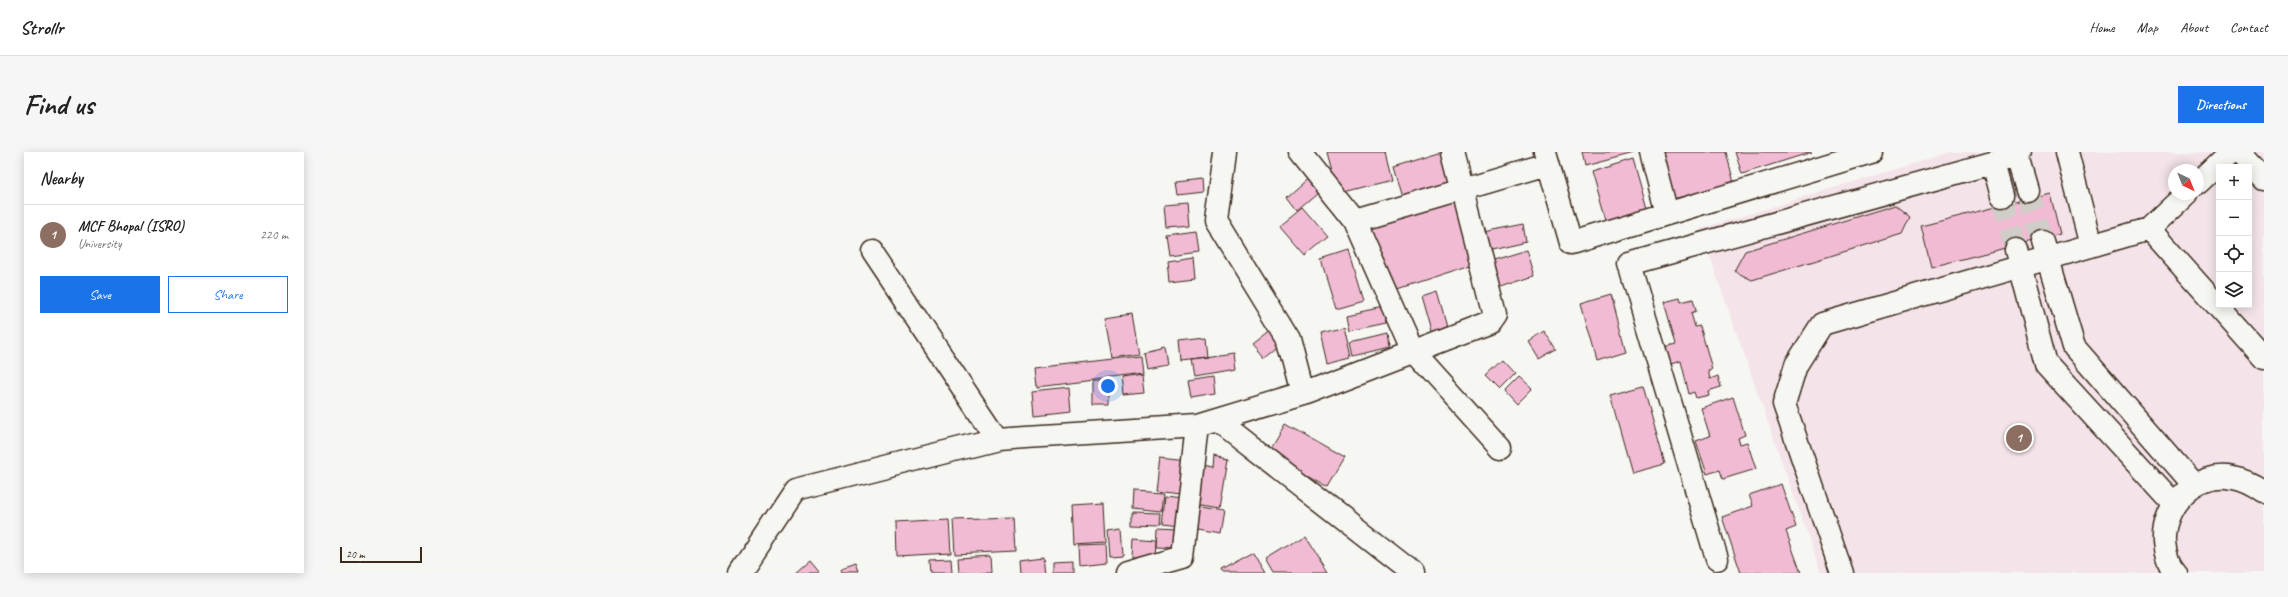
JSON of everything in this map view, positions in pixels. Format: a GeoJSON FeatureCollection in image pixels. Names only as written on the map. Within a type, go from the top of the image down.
{"type":"FeatureCollection","features":[{"type":"Feature","properties":{"kind":"street"},"geometry":{"type":"LineString","coordinates":[[1225,152],[1216,221],[1289,340],[1303,394]]}},
{"type":"Feature","properties":{"kind":"street"},"geometry":{"type":"LineString","coordinates":[[1300,152],[1355,221],[1412,350],[1500,448]]}},
{"type":"Feature","properties":{"kind":"street"},"geometry":{"type":"LineString","coordinates":[[740,573],[795,490],[997,439],[1207,423],[1303,394],[1412,350],[1490,322],[1495,314],[1453,152]]}},
{"type":"Feature","properties":{"kind":"street"},"geometry":{"type":"LineString","coordinates":[[1651,152],[1667,214]]}},
{"type":"Feature","properties":{"kind":"street"},"geometry":{"type":"LineString","coordinates":[[1355,221],[1462,189],[1547,158],[1571,244],[1871,152]]}},
{"type":"Feature","properties":{"kind":"street"},"geometry":{"type":"LineString","coordinates":[[2067,152],[2092,246]]}},
{"type":"Feature","properties":{"kind":"street"},"geometry":{"type":"LineString","coordinates":[[2204,177],[2231,152]]}},
{"type":"Feature","properties":{"kind":"street"},"geometry":{"type":"LineString","coordinates":[[2239,152],[2264,179]]}},
{"type":"Feature","properties":{"kind":"street"},"geometry":{"type":"LineString","coordinates":[[1717,559],[1629,264],[1993,163],[2018,154],[2028,190]]}},
{"type":"Feature","properties":{"kind":"street"},"geometry":{"type":"LineString","coordinates":[[1993,163],[2002,196]]}},
{"type":"Feature","properties":{"kind":"street"},"geometry":{"type":"LineString","coordinates":[[1842,573],[1784,404],[1796,365],[1822,324],[2046,250],[2092,246],[2149,229],[2180,200]]}},
{"type":"Feature","properties":{"kind":"street"},"geometry":{"type":"LineString","coordinates":[[2149,229],[2264,358]]}},
{"type":"Feature","properties":{"kind":"street"},"geometry":{"type":"LineString","coordinates":[[2046,250],[2074,347],[2194,485]]}},
{"type":"Feature","properties":{"kind":"street"},"geometry":{"type":"LineString","coordinates":[[872,252],[997,439]]}},
{"type":"Feature","properties":{"kind":"street"},"geometry":{"type":"LineString","coordinates":[[2019,258],[2046,364],[2174,504]]}},
{"type":"Feature","properties":{"kind":"street"},"geometry":{"type":"LineString","coordinates":[[1126,573],[1182,558],[1207,423]]}},
{"type":"Feature","properties":{"kind":"street"},"geometry":{"type":"LineString","coordinates":[[1207,423],[1413,573]]}},
{"type":"Feature","properties":{"kind":"street"},"geometry":{"type":"LineString","coordinates":[[2176,573],[2165,551],[2164,532],[2169,513],[2179,497],[2194,485],[2213,478],[2232,477],[2251,483],[2264,492]]}},
{"type":"Feature","properties":{"kind":"shaded area"},"geometry":{"type":"Polygon","coordinates":[[[1951,152],[2264,152],[2264,573],[1821,573],[1700,229],[1951,152]]]}},
{"type":"Feature","properties":{"kind":"building"},"geometry":{"type":"Polygon","coordinates":[[[1327,152],[1385,152],[1392,180],[1337,194],[1327,152]]]}},
{"type":"Feature","properties":{"kind":"building"},"geometry":{"type":"Polygon","coordinates":[[[1438,152],[1444,152],[1454,184],[1403,200],[1393,166],[1438,152]]]}},
{"type":"Feature","properties":{"kind":"building"},"geometry":{"type":"Polygon","coordinates":[[[1582,152],[1634,152],[1634,153],[1585,166],[1582,152]]]}},
{"type":"Feature","properties":{"kind":"building"},"geometry":{"type":"Polygon","coordinates":[[[1656,152],[1726,152],[1734,183],[1669,200],[1656,152]]]}},
{"type":"Feature","properties":{"kind":"building"},"geometry":{"type":"Polygon","coordinates":[[[1735,152],[1812,152],[1742,174],[1735,152]]]}},
{"type":"Feature","properties":{"kind":"building"},"geometry":{"type":"Polygon","coordinates":[[[1633,159],[1648,212],[1606,224],[1591,172],[1633,159]]]}},
{"type":"Feature","properties":{"kind":"building"},"geometry":{"type":"Polygon","coordinates":[[[1312,175],[1323,188],[1297,210],[1287,197],[1312,175]]]}},
{"type":"Feature","properties":{"kind":"building"},"geometry":{"type":"Polygon","coordinates":[[[1202,178],[1203,192],[1177,195],[1175,181],[1202,178]]]}},
{"type":"Feature","properties":{"kind":"building"},"geometry":{"type":"Polygon","coordinates":[[[2050,193],[2060,234],[1931,267],[1921,226],[2050,193]]]}},
{"type":"Feature","properties":{"kind":"building"},"geometry":{"type":"Polygon","coordinates":[[[1452,197],[1474,264],[1391,291],[1369,223],[1452,197]]]}},
{"type":"Feature","properties":{"kind":"building"},"geometry":{"type":"Polygon","coordinates":[[[1188,204],[1190,226],[1167,228],[1165,206],[1188,204]]]}},
{"type":"Feature","properties":{"kind":"building"},"geometry":{"type":"Polygon","coordinates":[[[1895,205],[1910,217],[1902,234],[1752,280],[1734,271],[1745,251],[1895,205]]]}},
{"type":"Feature","properties":{"kind":"building"},"geometry":{"type":"Polygon","coordinates":[[[1302,207],[1328,237],[1305,256],[1279,226],[1302,207]]]}},
{"type":"Feature","properties":{"kind":"building"},"geometry":{"type":"Polygon","coordinates":[[[1523,224],[1526,242],[1482,252],[1478,233],[1523,224]]]}},
{"type":"Feature","properties":{"kind":"building"},"geometry":{"type":"Polygon","coordinates":[[[1196,232],[1199,252],[1169,256],[1166,236],[1196,232]]]}},
{"type":"Feature","properties":{"kind":"building"},"geometry":{"type":"Polygon","coordinates":[[[1526,250],[1534,276],[1492,290],[1483,263],[1526,250]]]}},
{"type":"Feature","properties":{"kind":"building"},"geometry":{"type":"Polygon","coordinates":[[[1349,251],[1364,301],[1336,309],[1321,260],[1349,251]]]}},
{"type":"Feature","properties":{"kind":"building"},"geometry":{"type":"Polygon","coordinates":[[[1193,258],[1195,277],[1169,280],[1167,262],[1193,258]]]}},
{"type":"Feature","properties":{"kind":"building"},"geometry":{"type":"Polygon","coordinates":[[[1437,291],[1449,333],[1434,338],[1422,296],[1437,291]]]}},
{"type":"Feature","properties":{"kind":"building"},"geometry":{"type":"Polygon","coordinates":[[[1611,294],[1626,352],[1597,361],[1581,303],[1611,294]]]}},
{"type":"Feature","properties":{"kind":"building"},"geometry":{"type":"Polygon","coordinates":[[[1680,298],[1681,302],[1693,299],[1696,311],[1691,313],[1695,327],[1700,326],[1712,369],[1708,370],[1710,379],[1718,376],[1721,387],[1708,391],[1709,395],[1696,398],[1694,392],[1689,394],[1681,361],[1664,366],[1659,348],[1676,344],[1664,302],[1680,298]]]}},
{"type":"Feature","properties":{"kind":"building"},"geometry":{"type":"Polygon","coordinates":[[[1383,307],[1386,323],[1349,331],[1346,315],[1383,307]]]}},
{"type":"Feature","properties":{"kind":"building"},"geometry":{"type":"Polygon","coordinates":[[[1132,313],[1139,354],[1113,358],[1106,317],[1132,313]]]}},
{"type":"Feature","properties":{"kind":"building"},"geometry":{"type":"Polygon","coordinates":[[[1344,327],[1351,357],[1327,363],[1320,333],[1344,327]]]}},
{"type":"Feature","properties":{"kind":"building"},"geometry":{"type":"Polygon","coordinates":[[[1272,329],[1283,343],[1265,358],[1253,344],[1272,329]]]}},
{"type":"Feature","properties":{"kind":"building"},"geometry":{"type":"Polygon","coordinates":[[[1544,331],[1556,349],[1539,359],[1528,341],[1544,331]]]}},
{"type":"Feature","properties":{"kind":"building"},"geometry":{"type":"Polygon","coordinates":[[[1387,334],[1389,347],[1353,356],[1350,343],[1387,334]]]}},
{"type":"Feature","properties":{"kind":"building"},"geometry":{"type":"Polygon","coordinates":[[[1206,338],[1208,358],[1182,361],[1180,341],[1206,338]]]}},
{"type":"Feature","properties":{"kind":"building"},"geometry":{"type":"Polygon","coordinates":[[[1165,347],[1168,364],[1146,368],[1143,352],[1165,347]]]}},
{"type":"Feature","properties":{"kind":"building"},"geometry":{"type":"Polygon","coordinates":[[[1233,354],[1235,369],[1195,376],[1192,360],[1233,354]]]}},
{"type":"Feature","properties":{"kind":"building"},"geometry":{"type":"Polygon","coordinates":[[[1140,356],[1142,374],[1037,387],[1035,368],[1140,356]]]}},
{"type":"Feature","properties":{"kind":"building"},"geometry":{"type":"Polygon","coordinates":[[[1502,360],[1515,374],[1500,389],[1486,375],[1502,360]]]}},
{"type":"Feature","properties":{"kind":"building"},"geometry":{"type":"Polygon","coordinates":[[[1142,375],[1144,392],[1123,394],[1121,378],[1142,375]]]}},
{"type":"Feature","properties":{"kind":"building"},"geometry":{"type":"Polygon","coordinates":[[[1213,376],[1215,394],[1191,398],[1188,380],[1213,376]]]}},
{"type":"Feature","properties":{"kind":"building"},"geometry":{"type":"Polygon","coordinates":[[[1519,377],[1532,389],[1516,405],[1504,392],[1519,377]]]}},
{"type":"Feature","properties":{"kind":"building"},"geometry":{"type":"Polygon","coordinates":[[[1093,381],[1109,381],[1109,405],[1093,405],[1093,381]]]}},
{"type":"Feature","properties":{"kind":"building"},"geometry":{"type":"Polygon","coordinates":[[[1643,386],[1665,464],[1632,473],[1610,395],[1643,386]]]}},
{"type":"Feature","properties":{"kind":"building"},"geometry":{"type":"Polygon","coordinates":[[[1068,387],[1070,412],[1034,416],[1032,391],[1068,387]]]}},
{"type":"Feature","properties":{"kind":"building"},"geometry":{"type":"Polygon","coordinates":[[[1733,397],[1745,435],[1738,438],[1740,444],[1747,442],[1756,469],[1723,479],[1720,470],[1707,474],[1696,441],[1710,436],[1701,408],[1733,397]]]}},
{"type":"Feature","properties":{"kind":"building"},"geometry":{"type":"Polygon","coordinates":[[[1285,424],[1345,458],[1328,487],[1268,453],[1285,424]]]}},
{"type":"Feature","properties":{"kind":"building"},"geometry":{"type":"Polygon","coordinates":[[[1214,456],[1228,459],[1220,507],[1195,503],[1201,465],[1213,467],[1214,456]]]}},
{"type":"Feature","properties":{"kind":"building"},"geometry":{"type":"Polygon","coordinates":[[[1160,458],[1189,461],[1186,494],[1156,490],[1160,458]]]}},
{"type":"Feature","properties":{"kind":"building"},"geometry":{"type":"Polygon","coordinates":[[[1781,484],[1796,527],[1786,531],[1801,573],[1741,573],[1722,517],[1753,506],[1749,495],[1781,484]]]}},
{"type":"Feature","properties":{"kind":"building"},"geometry":{"type":"Polygon","coordinates":[[[1132,491],[1164,493],[1162,511],[1131,508],[1132,491]]]}},
{"type":"Feature","properties":{"kind":"building"},"geometry":{"type":"Polygon","coordinates":[[[1165,496],[1181,498],[1177,528],[1162,526],[1165,496]]]}},
{"type":"Feature","properties":{"kind":"building"},"geometry":{"type":"Polygon","coordinates":[[[1104,503],[1106,543],[1074,545],[1072,505],[1104,503]]]}},
{"type":"Feature","properties":{"kind":"building"},"geometry":{"type":"Polygon","coordinates":[[[1195,505],[1225,510],[1221,534],[1191,529],[1195,505]]]}},
{"type":"Feature","properties":{"kind":"building"},"geometry":{"type":"Polygon","coordinates":[[[1132,512],[1161,513],[1160,526],[1132,525],[1132,512]]]}},
{"type":"Feature","properties":{"kind":"building"},"geometry":{"type":"Polygon","coordinates":[[[1013,518],[1015,551],[955,554],[953,520],[1013,518]]]}},
{"type":"Feature","properties":{"kind":"building"},"geometry":{"type":"Polygon","coordinates":[[[949,520],[951,553],[896,556],[895,523],[949,520]]]}},
{"type":"Feature","properties":{"kind":"building"},"geometry":{"type":"Polygon","coordinates":[[[1121,527],[1123,556],[1110,557],[1108,529],[1121,527]]]}},
{"type":"Feature","properties":{"kind":"building"},"geometry":{"type":"Polygon","coordinates":[[[1156,530],[1176,531],[1175,548],[1155,547],[1156,530]]]}},
{"type":"Feature","properties":{"kind":"building"},"geometry":{"type":"Polygon","coordinates":[[[1304,535],[1328,573],[1273,573],[1265,559],[1304,535]]]}},
{"type":"Feature","properties":{"kind":"building"},"geometry":{"type":"Polygon","coordinates":[[[1133,538],[1155,540],[1154,559],[1132,558],[1133,538]]]}},
{"type":"Feature","properties":{"kind":"building"},"geometry":{"type":"Polygon","coordinates":[[[1106,545],[1107,563],[1080,566],[1079,546],[1106,545]]]}},
{"type":"Feature","properties":{"kind":"building"},"geometry":{"type":"Polygon","coordinates":[[[1253,553],[1265,573],[1221,573],[1220,571],[1253,553]]]}},
{"type":"Feature","properties":{"kind":"building"},"geometry":{"type":"Polygon","coordinates":[[[990,556],[991,573],[959,573],[958,558],[990,556]]]}},
{"type":"Feature","properties":{"kind":"building"},"geometry":{"type":"Polygon","coordinates":[[[1044,557],[1046,573],[1019,573],[1018,560],[1044,557]]]}},
{"type":"Feature","properties":{"kind":"building"},"geometry":{"type":"Polygon","coordinates":[[[951,559],[952,573],[930,573],[929,560],[951,559]]]}},
{"type":"Feature","properties":{"kind":"building"},"geometry":{"type":"Polygon","coordinates":[[[809,561],[819,573],[795,573],[809,561]]]}},
{"type":"Feature","properties":{"kind":"building"},"geometry":{"type":"Polygon","coordinates":[[[1073,562],[1073,573],[1054,573],[1054,563],[1073,562]]]}},
{"type":"Feature","properties":{"kind":"building"},"geometry":{"type":"Polygon","coordinates":[[[857,565],[860,573],[844,573],[843,570],[857,565]]]}},
{"type":"Feature","properties":{"kind":"tunnel"},"geometry":{"type":"LineString","coordinates":[[2027,190],[2043,242]]}},
{"type":"Feature","properties":{"kind":"tunnel"},"geometry":{"type":"LineString","coordinates":[[2002,196],[2016,250]]}},
{"type":"Feature","properties":{"kind":"place","name":"MCF Bhopal (ISRO)"},"geometry":{"type":"Point","coordinates":[2019,438]}}]}
